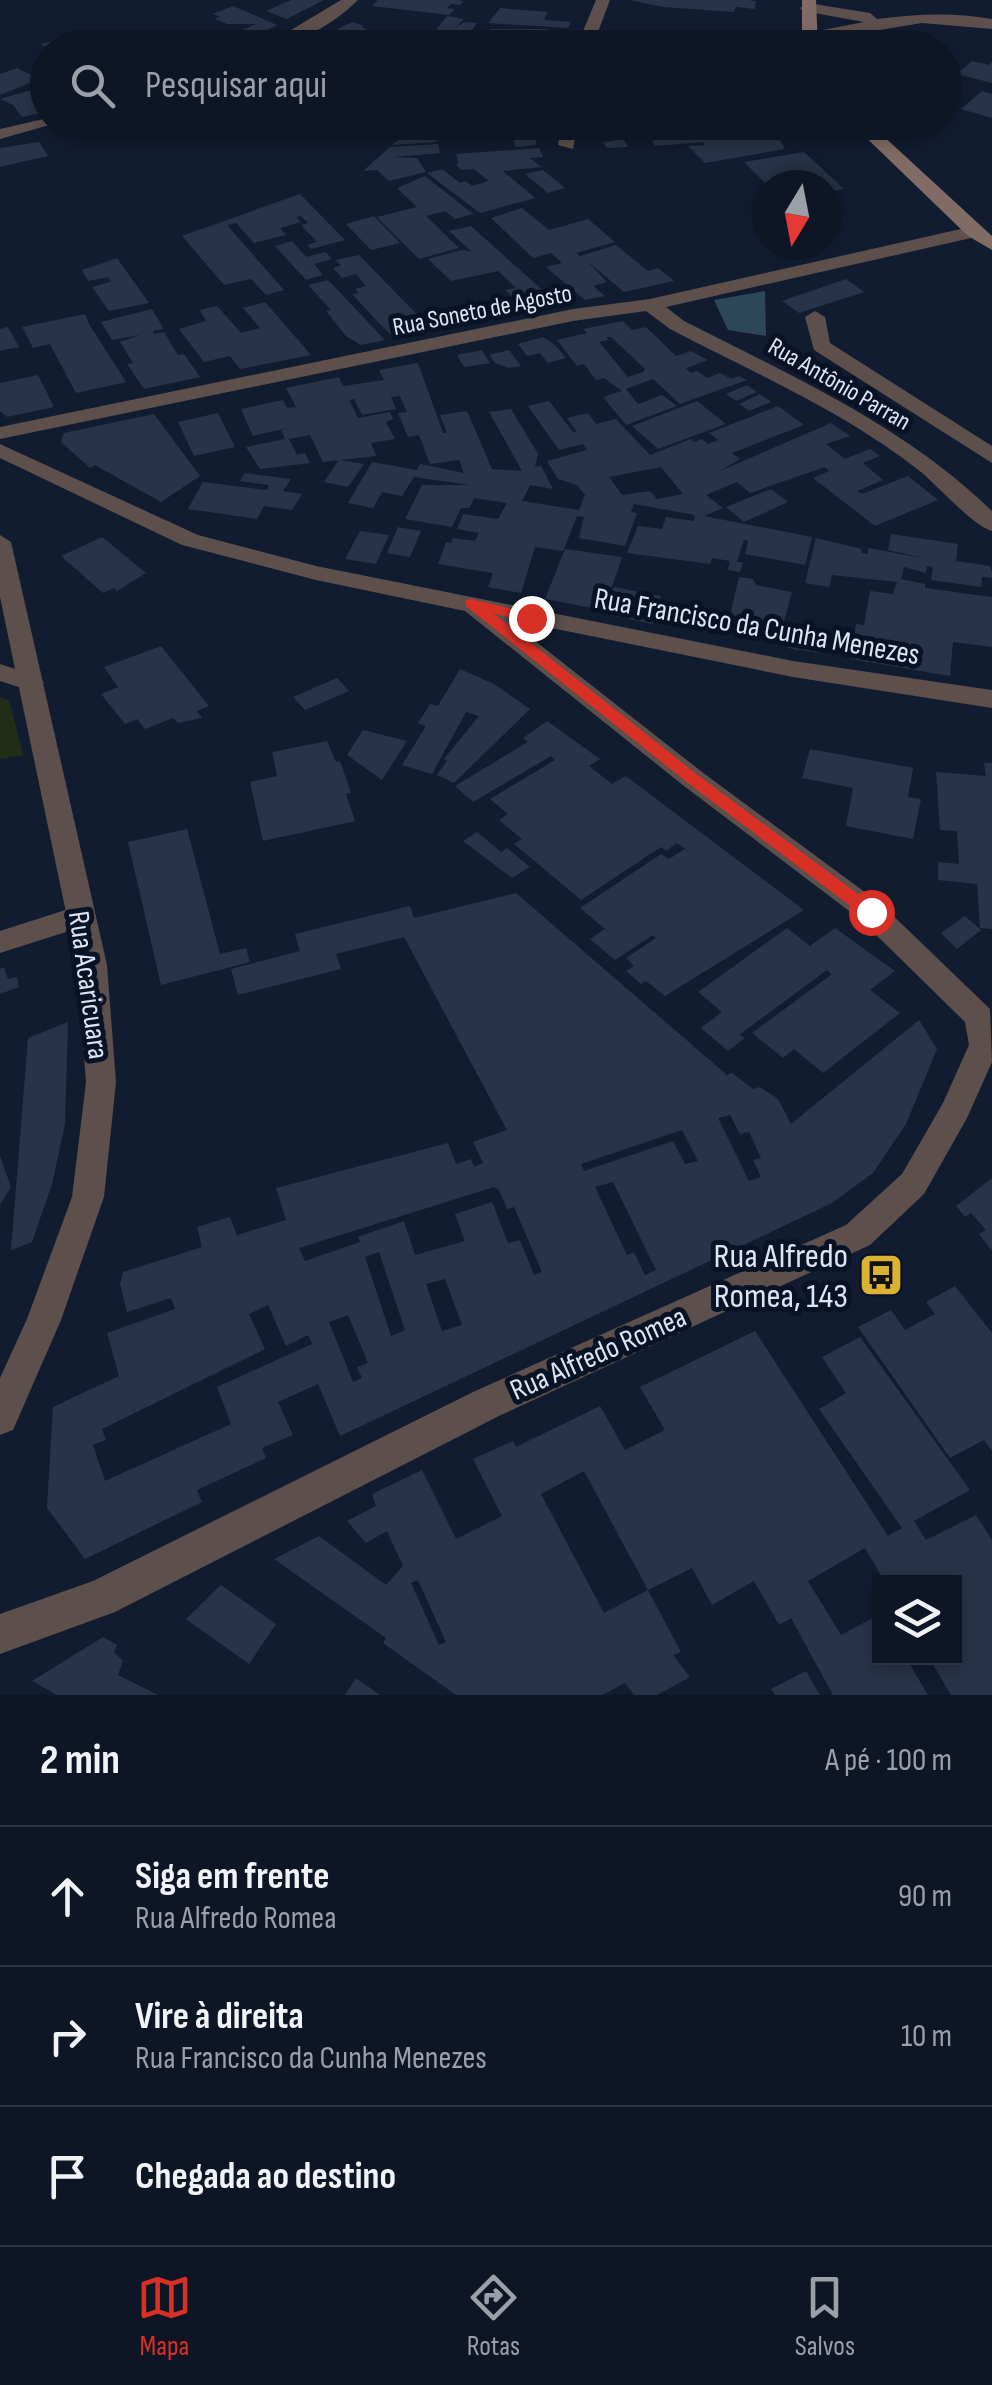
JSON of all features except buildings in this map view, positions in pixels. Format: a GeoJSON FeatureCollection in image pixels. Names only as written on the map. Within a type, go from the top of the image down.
{"type":"FeatureCollection","features":[{"type":"Feature","properties":{"kind":"main road"},"geometry":{"type":"LineString","coordinates":[[808,4],[809,30]]}},
{"type":"Feature","properties":{"kind":"main road"},"geometry":{"type":"LineString","coordinates":[[877,140],[983,238]]}},
{"type":"Feature","properties":{"kind":"street"},"geometry":{"type":"LineString","coordinates":[[302,30],[351,0]]}},
{"type":"Feature","properties":{"kind":"street"},"geometry":{"type":"LineString","coordinates":[[591,30],[603,0]]}},
{"type":"Feature","properties":{"kind":"street"},"geometry":{"type":"LineString","coordinates":[[808,4],[892,21]]}},
{"type":"Feature","properties":{"kind":"street"},"geometry":{"type":"LineString","coordinates":[[856,30],[892,21],[953,18],[992,24]]}},
{"type":"Feature","properties":{"kind":"street"},"geometry":{"type":"LineString","coordinates":[[0,134],[30,127]]}},
{"type":"Feature","properties":{"kind":"street"},"geometry":{"type":"LineString","coordinates":[[567,145],[568,140]]}},
{"type":"Feature","properties":{"kind":"street","name":"Rua Soneto de Agosto"},"geometry":{"type":"LineString","coordinates":[[0,432],[573,315],[650,305],[983,238]]}},
{"type":"Feature","properties":{"kind":"street","name":"Rua Antônio Parran"},"geometry":{"type":"LineString","coordinates":[[650,305],[677,325],[891,442],[973,503],[992,524]]}},
{"type":"Feature","properties":{"kind":"street"},"geometry":{"type":"LineString","coordinates":[[814,317],[821,346],[992,456]]}},
{"type":"Feature","properties":{"kind":"street","name":"Rua Francisco da Cunha Menezes"},"geometry":{"type":"LineString","coordinates":[[0,450],[190,540],[316,573],[793,669],[992,698]]}},
{"type":"Feature","properties":{"kind":"street","name":"Rua Acaricuara"},"geometry":{"type":"LineString","coordinates":[[0,542],[92,965],[101,1082],[88,1197],[44,1320],[0,1418]]}},
{"type":"Feature","properties":{"kind":"street","name":"Rua Alfredo Romea"},"geometry":{"type":"LineString","coordinates":[[0,1634],[101,1598],[486,1404],[858,1235],[913,1184],[988,1045],[979,1016],[871,912],[693,780],[471,603]]}},
{"type":"Feature","properties":{"kind":"street"},"geometry":{"type":"LineString","coordinates":[[0,672],[31,683]]}},
{"type":"Feature","properties":{"kind":"street"},"geometry":{"type":"LineString","coordinates":[[0,942],[81,916]]}},
{"type":"Feature","properties":{"kind":"green space"},"geometry":{"type":"Polygon","coordinates":[[[0,697],[9,700],[23,755],[0,759],[0,697]]]}},
{"type":"Feature","properties":{"kind":"water"},"geometry":{"type":"Polygon","coordinates":[[[765,291],[766,336],[728,330],[714,300],[765,291]]]}},
{"type":"Feature","properties":{"kind":"place","name":"Rua Alfredo Romea, 143"},"geometry":{"type":"Point","coordinates":[881,1275]}},
{"type":"Feature","properties":{"kind":"route"},"geometry":{"type":"LineString","coordinates":[[531,618],[471,603],[693,780],[871,912]]}}]}
